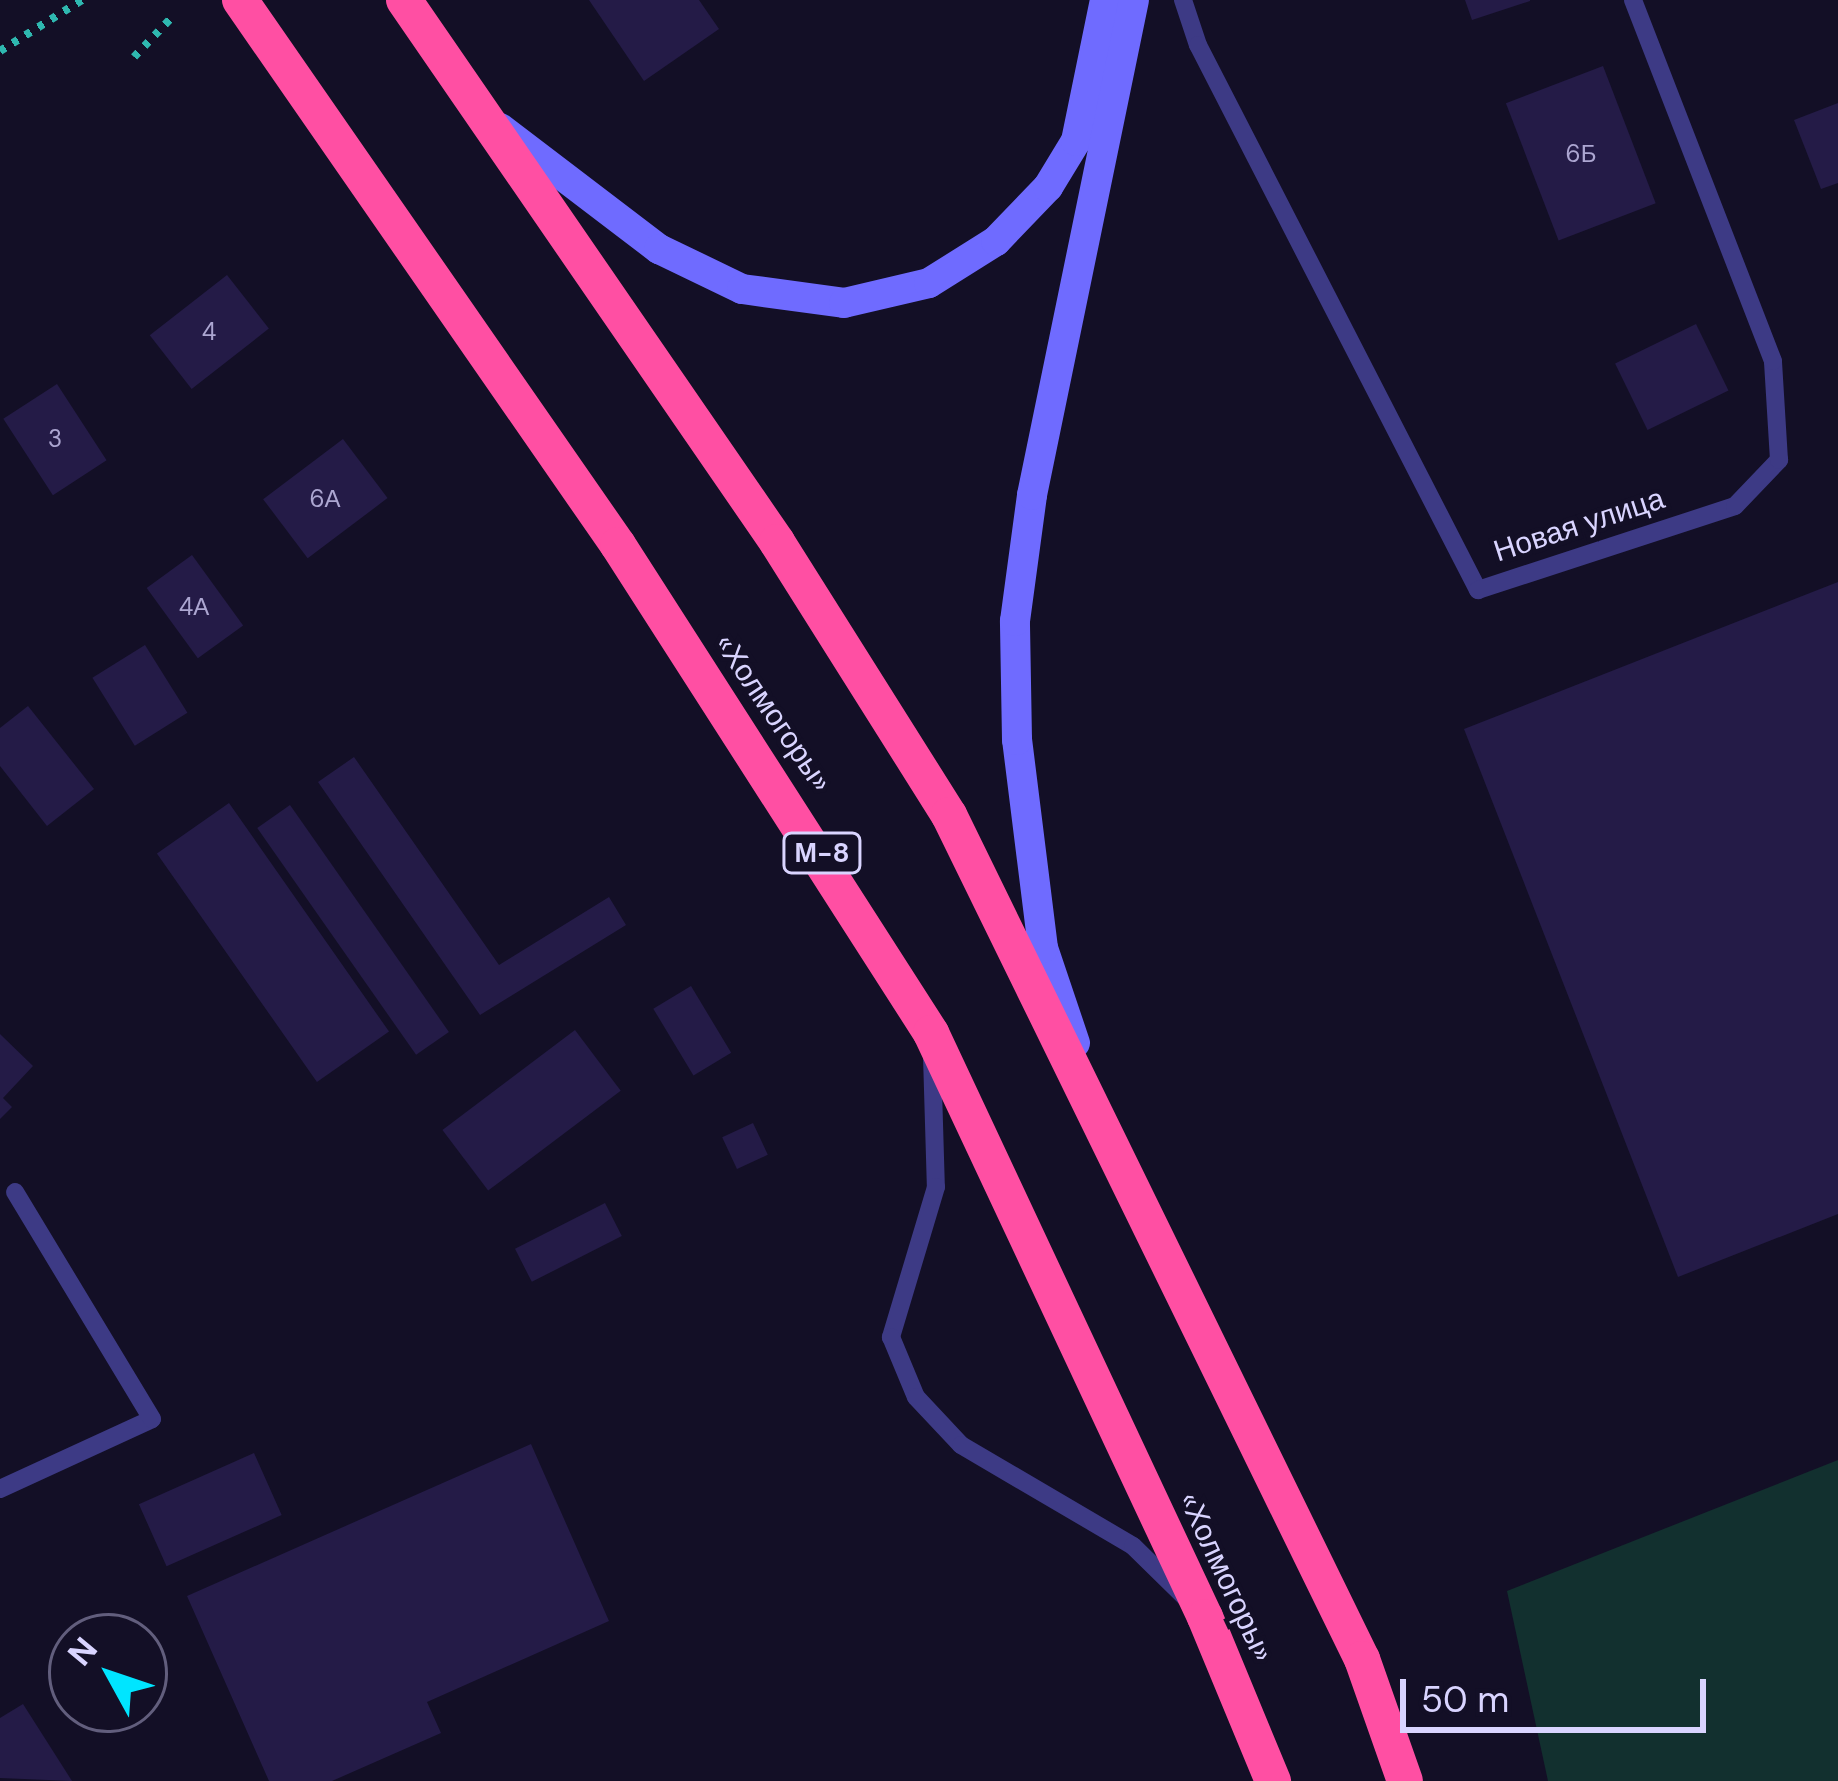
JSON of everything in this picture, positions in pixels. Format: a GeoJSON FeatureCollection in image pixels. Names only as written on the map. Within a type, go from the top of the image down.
{"type":"FeatureCollection","features":[{"type":"Feature","properties":{"kind":"highway","name":"«Холмогоры»"},"geometry":{"type":"LineString","coordinates":[[240,0],[618,545],[932,1033],[1205,1617],[1274,1781]]}},
{"type":"Feature","properties":{"kind":"highway"},"geometry":{"type":"LineString","coordinates":[[404,0],[777,542],[949,815],[1097,1106],[1362,1658],[1405,1781]]}},
{"type":"Feature","properties":{"kind":"main road"},"geometry":{"type":"LineString","coordinates":[[488,119],[659,249],[742,289],[844,303],[929,283],[996,241],[1048,187],[1076,141],[1105,0]]}},
{"type":"Feature","properties":{"kind":"main road"},"geometry":{"type":"LineString","coordinates":[[1097,1106],[1043,948],[1017,740],[1015,621],[1032,495],[1134,0]]}},
{"type":"Feature","properties":{"kind":"lane","name":"Новая улица"},"geometry":{"type":"LineString","coordinates":[[1184,0],[1198,45],[1478,590],[1735,506],[1779,460],[1773,361],[1633,0]]}},
{"type":"Feature","properties":{"kind":"lane"},"geometry":{"type":"LineString","coordinates":[[932,1033],[936,1187],[890,1337],[916,1397],[961,1445],[1133,1546],[1205,1617]]}},
{"type":"Feature","properties":{"kind":"lane"},"geometry":{"type":"LineString","coordinates":[[0,1489],[152,1419],[15,1192]]}},
{"type":"Feature","properties":{"kind":"path"},"geometry":{"type":"LineString","coordinates":[[0,51],[82,0]]}},
{"type":"Feature","properties":{"kind":"path"},"geometry":{"type":"LineString","coordinates":[[134,57],[173,16]]}},
{"type":"Feature","properties":{"kind":"green space"},"geometry":{"type":"Polygon","coordinates":[[[1838,1460],[1838,1781],[1548,1781],[1507,1591],[1838,1460]]]}},
{"type":"Feature","properties":{"kind":"building"},"geometry":{"type":"Polygon","coordinates":[[[589,0],[699,0],[719,29],[644,81],[589,0]]]}},
{"type":"Feature","properties":{"kind":"building"},"geometry":{"type":"Polygon","coordinates":[[[1465,0],[1530,0],[1530,1],[1472,20],[1465,0]]]}},
{"type":"Feature","properties":{"kind":"building"},"geometry":{"type":"Polygon","coordinates":[[[1603,66],[1656,203],[1559,241],[1506,103],[1603,66]]]}},
{"type":"Feature","properties":{"kind":"building"},"geometry":{"type":"Polygon","coordinates":[[[1838,103],[1838,183],[1821,189],[1794,120],[1838,103]]]}},
{"type":"Feature","properties":{"kind":"building"},"geometry":{"type":"Polygon","coordinates":[[[227,275],[269,329],[192,389],[150,335],[227,275]]]}},
{"type":"Feature","properties":{"kind":"building"},"geometry":{"type":"Polygon","coordinates":[[[1696,324],[1728,391],[1648,430],[1615,363],[1696,324]]]}},
{"type":"Feature","properties":{"kind":"building"},"geometry":{"type":"Polygon","coordinates":[[[57,384],[107,460],[53,495],[3,419],[57,384]]]}},
{"type":"Feature","properties":{"kind":"building"},"geometry":{"type":"Polygon","coordinates":[[[343,439],[388,498],[308,558],[263,499],[343,439]]]}},
{"type":"Feature","properties":{"kind":"building"},"geometry":{"type":"Polygon","coordinates":[[[192,555],[243,625],[198,658],[147,588],[192,555]]]}},
{"type":"Feature","properties":{"kind":"building"},"geometry":{"type":"Polygon","coordinates":[[[1838,582],[1838,1214],[1678,1277],[1464,729],[1838,582]]]}},
{"type":"Feature","properties":{"kind":"building"},"geometry":{"type":"Polygon","coordinates":[[[145,645],[187,713],[135,746],[92,678],[145,645]]]}},
{"type":"Feature","properties":{"kind":"building"},"geometry":{"type":"Polygon","coordinates":[[[28,706],[94,789],[47,826],[0,766],[0,728],[28,706]]]}},
{"type":"Feature","properties":{"kind":"building"},"geometry":{"type":"Polygon","coordinates":[[[354,757],[499,965],[609,897],[626,925],[480,1015],[318,782],[354,757]]]}},
{"type":"Feature","properties":{"kind":"building"},"geometry":{"type":"Polygon","coordinates":[[[229,803],[389,1032],[317,1082],[157,853],[229,803]]]}},
{"type":"Feature","properties":{"kind":"building"},"geometry":{"type":"Polygon","coordinates":[[[290,805],[449,1032],[416,1055],[257,828],[290,805]]]}},
{"type":"Feature","properties":{"kind":"building"},"geometry":{"type":"Polygon","coordinates":[[[691,986],[731,1053],[693,1076],[653,1009],[691,986]]]}},
{"type":"Feature","properties":{"kind":"building"},"geometry":{"type":"Polygon","coordinates":[[[575,1030],[621,1091],[488,1191],[442,1130],[575,1030]]]}},
{"type":"Feature","properties":{"kind":"building"},"geometry":{"type":"Polygon","coordinates":[[[0,1034],[33,1066],[3,1098],[12,1107],[0,1119],[0,1034]]]}},
{"type":"Feature","properties":{"kind":"building"},"geometry":{"type":"Polygon","coordinates":[[[753,1123],[768,1155],[737,1169],[722,1137],[753,1123]]]}},
{"type":"Feature","properties":{"kind":"building"},"geometry":{"type":"Polygon","coordinates":[[[605,1203],[622,1236],[532,1282],[515,1249],[605,1203]]]}},
{"type":"Feature","properties":{"kind":"building"},"geometry":{"type":"Polygon","coordinates":[[[531,1444],[609,1621],[427,1702],[441,1733],[332,1781],[269,1781],[187,1596],[531,1444]]]}},
{"type":"Feature","properties":{"kind":"building"},"geometry":{"type":"Polygon","coordinates":[[[254,1453],[282,1515],[167,1566],[139,1504],[254,1453]]]}},
{"type":"Feature","properties":{"kind":"building"},"geometry":{"type":"Polygon","coordinates":[[[23,1704],[72,1781],[0,1778],[0,1718],[23,1704]]]}}]}
